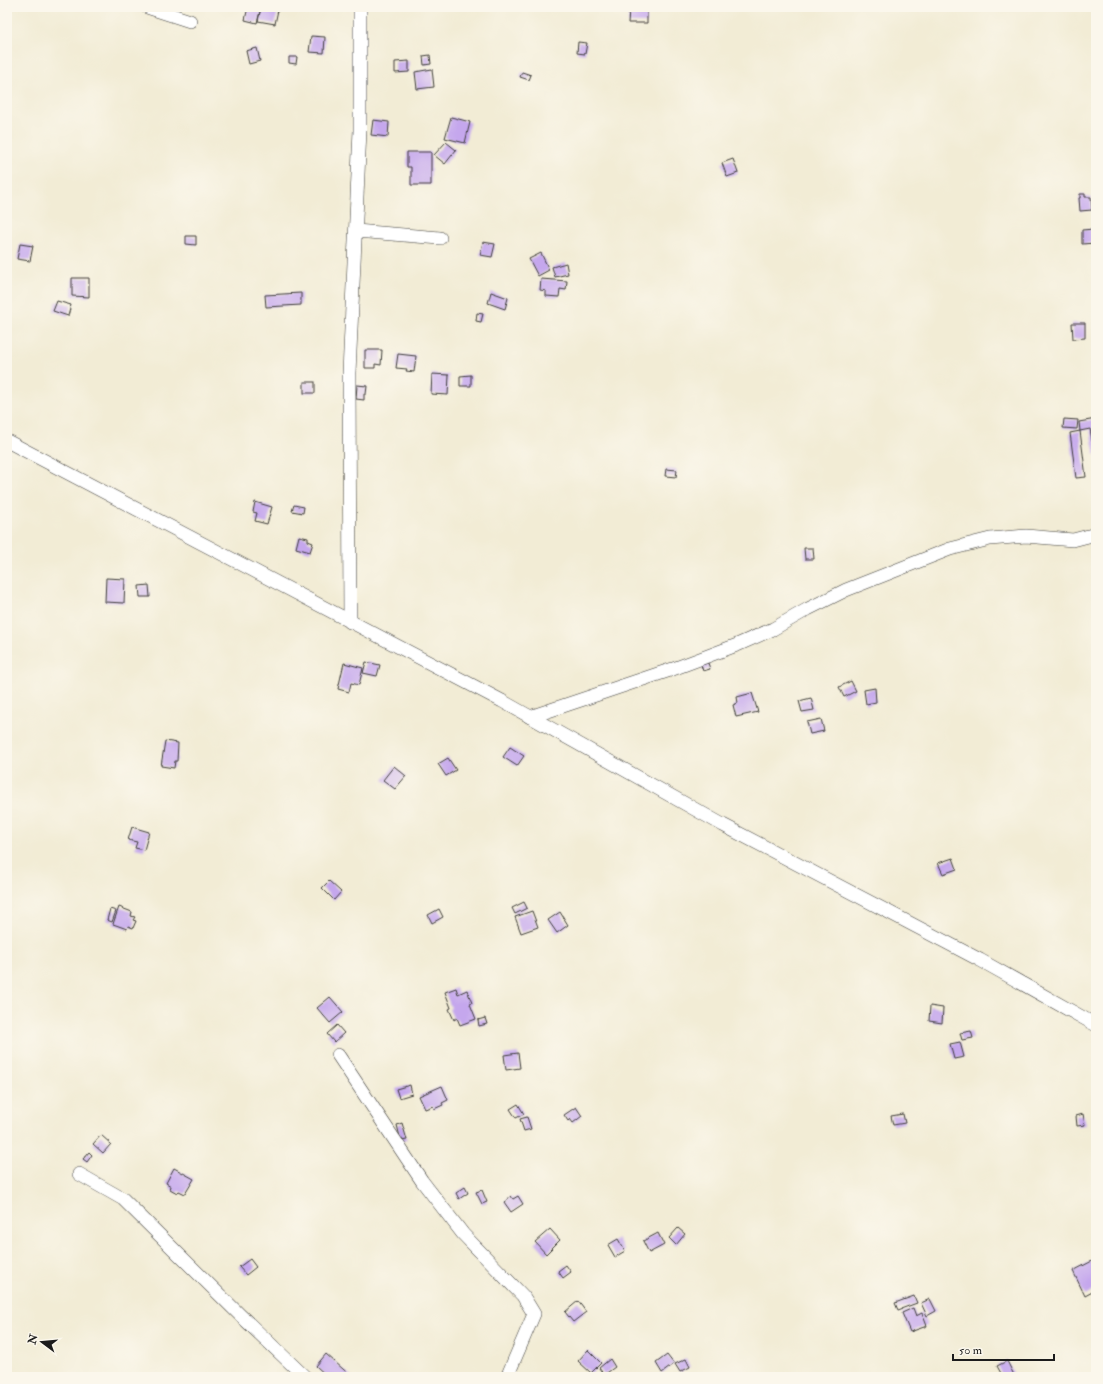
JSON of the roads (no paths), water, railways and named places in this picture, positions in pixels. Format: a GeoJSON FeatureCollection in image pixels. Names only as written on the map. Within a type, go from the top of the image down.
{"type":"FeatureCollection","features":[{"type":"Feature","properties":{"kind":"street"},"geometry":{"type":"LineString","coordinates":[[147,7],[190,20]]}},
{"type":"Feature","properties":{"kind":"street"},"geometry":{"type":"LineString","coordinates":[[350,622],[349,374],[360,130],[360,7]]}},
{"type":"Feature","properties":{"kind":"street"},"geometry":{"type":"LineString","coordinates":[[356,231],[440,238]]}},
{"type":"Feature","properties":{"kind":"street"},"geometry":{"type":"LineString","coordinates":[[7,441],[530,717],[723,826],[973,956],[1096,1025]]}},
{"type":"Feature","properties":{"kind":"street"},"geometry":{"type":"LineString","coordinates":[[530,717],[673,669],[737,645],[773,629],[846,590],[950,548],[990,539],[1026,536],[1073,540],[1096,534]]}},
{"type":"Feature","properties":{"kind":"street"},"geometry":{"type":"LineString","coordinates":[[338,1055],[422,1181],[463,1234],[523,1296],[534,1314],[507,1377]]}},
{"type":"Feature","properties":{"kind":"street"},"geometry":{"type":"LineString","coordinates":[[79,1174],[123,1199],[305,1377]]}}]}
